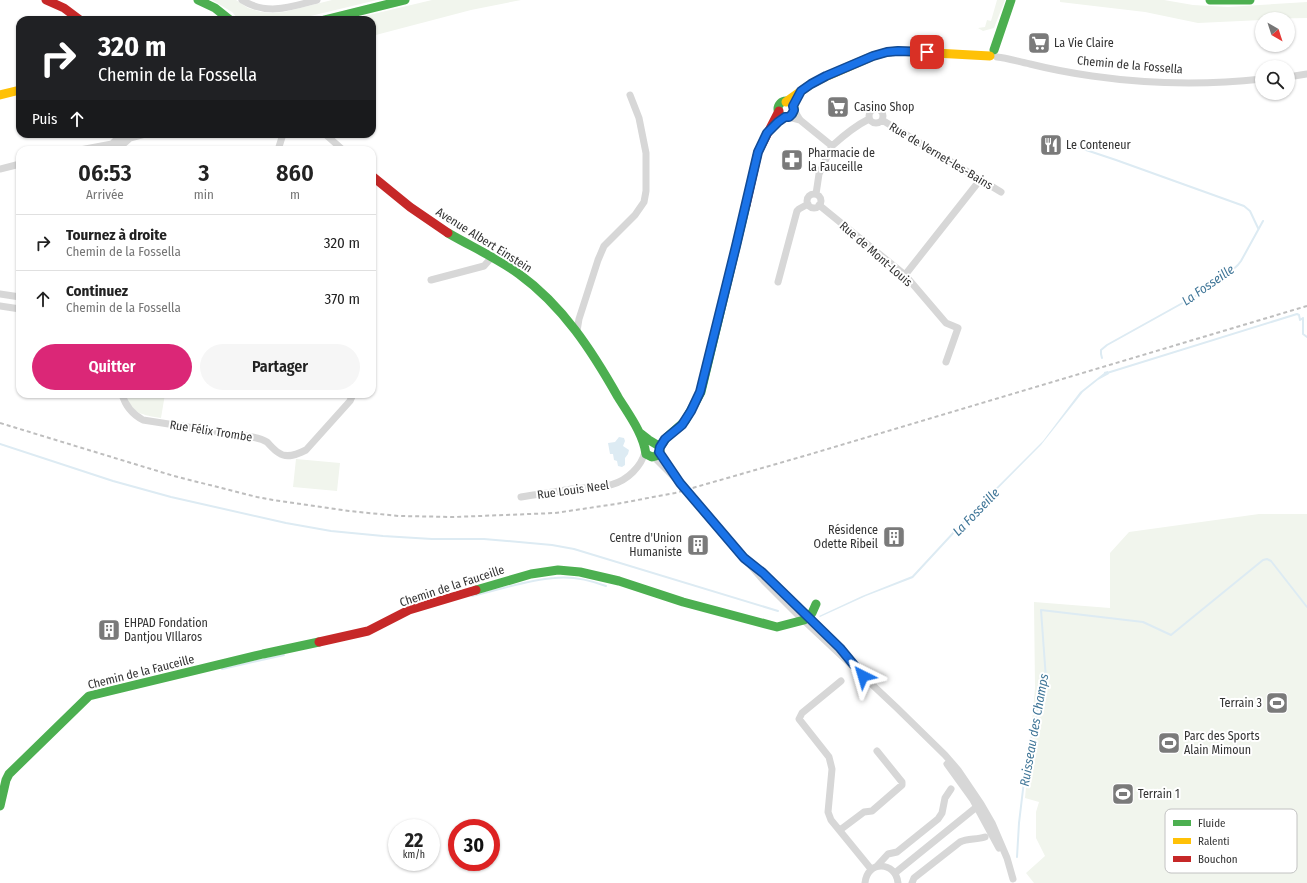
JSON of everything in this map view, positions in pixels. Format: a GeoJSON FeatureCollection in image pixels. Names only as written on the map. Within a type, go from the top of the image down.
{"type":"FeatureCollection","features":[{"type":"Feature","properties":{"kind":"street"},"geometry":{"type":"LineString","coordinates":[[46,0],[61,6],[75,16]]}},
{"type":"Feature","properties":{"kind":"street"},"geometry":{"type":"LineString","coordinates":[[60,0],[73,7],[83,16]]}},
{"type":"Feature","properties":{"kind":"street"},"geometry":{"type":"LineString","coordinates":[[198,0],[215,8],[225,16]]}},
{"type":"Feature","properties":{"kind":"street"},"geometry":{"type":"LineString","coordinates":[[242,0],[250,5],[271,10],[318,0]]}},
{"type":"Feature","properties":{"kind":"street"},"geometry":{"type":"LineString","coordinates":[[340,16],[405,0]]}},
{"type":"Feature","properties":{"kind":"street"},"geometry":{"type":"LineString","coordinates":[[994,54],[1011,0]]}},
{"type":"Feature","properties":{"kind":"street"},"geometry":{"type":"LineString","coordinates":[[1210,0],[1250,0]]}},
{"type":"Feature","properties":{"kind":"street","name":"Chemin de la Fossella"},"geometry":{"type":"LineString","coordinates":[[654,448],[682,425],[700,392],[758,152],[767,133],[787,111],[801,91],[811,84],[873,56],[898,51],[994,54],[1050,68],[1088,75],[1135,80],[1179,83],[1255,80]]}},
{"type":"Feature","properties":{"kind":"street"},"geometry":{"type":"LineString","coordinates":[[1295,75],[1307,74]]}},
{"type":"Feature","properties":{"kind":"street"},"geometry":{"type":"LineString","coordinates":[[0,95],[16,91]]}},
{"type":"Feature","properties":{"kind":"street"},"geometry":{"type":"LineString","coordinates":[[577,331],[580,315],[604,246],[635,215],[644,202],[646,191],[646,153],[639,118],[630,95]]}},
{"type":"Feature","properties":{"kind":"street"},"geometry":{"type":"LineString","coordinates":[[0,100],[16,96]]}},
{"type":"Feature","properties":{"kind":"street"},"geometry":{"type":"LineString","coordinates":[[875,109],[882,113],[882,120],[878,123],[874,123],[869,119],[869,113],[875,109]]}},
{"type":"Feature","properties":{"kind":"street"},"geometry":{"type":"LineString","coordinates":[[787,111],[832,146]]}},
{"type":"Feature","properties":{"kind":"street"},"geometry":{"type":"LineString","coordinates":[[808,204],[813,208],[819,205],[820,199],[816,194],[819,174],[832,146],[842,136],[869,119]]}},
{"type":"Feature","properties":{"kind":"street","name":"Rue de Vernet-les-Bains"},"geometry":{"type":"LineString","coordinates":[[882,120],[1001,192]]}},
{"type":"Feature","properties":{"kind":"street"},"geometry":{"type":"LineString","coordinates":[[101,146],[130,138]]}},
{"type":"Feature","properties":{"kind":"street"},"geometry":{"type":"LineString","coordinates":[[122,146],[130,138]]}},
{"type":"Feature","properties":{"kind":"street"},"geometry":{"type":"LineString","coordinates":[[330,138],[338,146]]}},
{"type":"Feature","properties":{"kind":"street"},"geometry":{"type":"LineString","coordinates":[[0,169],[16,165]]}},
{"type":"Feature","properties":{"kind":"street","name":"Avenue Albert Einstein"},"geometry":{"type":"LineString","coordinates":[[376,179],[415,211],[450,234],[508,267],[528,281],[560,311],[577,331],[606,374],[620,401],[640,433],[654,448]]}},
{"type":"Feature","properties":{"kind":"street"},"geometry":{"type":"LineString","coordinates":[[905,275],[980,180]]}},
{"type":"Feature","properties":{"kind":"street"},"geometry":{"type":"LineString","coordinates":[[808,204],[808,197],[811,194],[816,194]]}},
{"type":"Feature","properties":{"kind":"street"},"geometry":{"type":"LineString","coordinates":[[778,282],[797,211],[799,208],[808,204]]}},
{"type":"Feature","properties":{"kind":"street","name":"Rue de Mont-Louis"},"geometry":{"type":"LineString","coordinates":[[819,205],[905,275],[946,324],[958,328],[946,362]]}},
{"type":"Feature","properties":{"kind":"street"},"geometry":{"type":"LineString","coordinates":[[431,280],[484,266],[491,258]]}},
{"type":"Feature","properties":{"kind":"street"},"geometry":{"type":"LineString","coordinates":[[0,294],[16,296]]}},
{"type":"Feature","properties":{"kind":"street"},"geometry":{"type":"LineString","coordinates":[[0,306],[16,308]]}},
{"type":"Feature","properties":{"kind":"street","name":"Rue Félix Trombe"},"geometry":{"type":"LineString","coordinates":[[123,398],[124,402],[135,416],[143,420],[252,437],[267,443],[281,455],[289,456],[306,450],[351,398]]}},
{"type":"Feature","properties":{"kind":"street"},"geometry":{"type":"LineString","coordinates":[[654,448],[698,505],[764,581],[803,616],[958,770],[1000,839],[1013,881]]}},
{"type":"Feature","properties":{"kind":"street","name":"Rue Louis Neel"},"geometry":{"type":"LineString","coordinates":[[521,497],[574,489],[606,487],[619,483],[627,477],[654,448]]}},
{"type":"Feature","properties":{"kind":"street","name":"Chemin de la Fauceille"},"geometry":{"type":"LineString","coordinates":[[0,806],[6,780],[9,774],[88,696],[368,631],[409,610],[531,574],[558,570],[580,572],[619,581],[683,602],[777,627],[788,625],[803,616]]}},
{"type":"Feature","properties":{"kind":"street"},"geometry":{"type":"LineString","coordinates":[[803,616],[812,613],[816,604]]}},
{"type":"Feature","properties":{"kind":"street"},"geometry":{"type":"LineString","coordinates":[[841,681],[802,713],[800,719],[829,757],[832,769],[828,812],[831,820],[874,868]]}},
{"type":"Feature","properties":{"kind":"street"},"geometry":{"type":"LineString","coordinates":[[840,830],[864,812],[872,811],[902,785],[902,782],[877,751]]}},
{"type":"Feature","properties":{"kind":"street"},"geometry":{"type":"LineString","coordinates":[[865,883],[867,873],[886,856],[897,852],[938,819],[942,813],[945,798],[951,789]]}},
{"type":"Feature","properties":{"kind":"street"},"geometry":{"type":"LineString","coordinates":[[895,873],[979,805]]}},
{"type":"Feature","properties":{"kind":"street"},"geometry":{"type":"LineString","coordinates":[[912,883],[914,878],[960,842],[966,839],[979,839],[985,837]]}},
{"type":"Feature","properties":{"kind":"street"},"geometry":{"type":"LineString","coordinates":[[874,868],[887,867],[895,873],[898,883]]}},
{"type":"Feature","properties":{"kind":"shaded area"},"geometry":{"type":"Polygon","coordinates":[[[212,0],[236,0],[248,8],[271,13],[284,12],[332,0],[377,0],[311,16],[236,16],[232,12],[212,0]]]}},
{"type":"Feature","properties":{"kind":"shaded area"},"geometry":{"type":"Polygon","coordinates":[[[432,0],[521,0],[471,10],[376,35],[376,16],[365,16],[432,0]]]}},
{"type":"Feature","properties":{"kind":"shaded area"},"geometry":{"type":"Polygon","coordinates":[[[997,0],[1005,0],[994,28],[983,31],[978,28],[985,27],[987,20],[991,21],[997,0]]]}},
{"type":"Feature","properties":{"kind":"shaded area"},"geometry":{"type":"Polygon","coordinates":[[[1060,0],[1164,0],[1193,5],[1228,7],[1307,2],[1307,18],[1295,18],[1295,12],[1255,12],[1255,20],[1198,23],[1145,12],[1060,2],[1060,0]]]}},
{"type":"Feature","properties":{"kind":"shaded area"},"geometry":{"type":"Polygon","coordinates":[[[1108,371],[1109,374],[1098,380],[1083,392],[1041,445],[962,525],[913,578],[866,596],[820,617],[819,616],[862,596],[912,576],[962,522],[1043,441],[1080,392],[1104,372],[1108,371]]]}},
{"type":"Feature","properties":{"kind":"shaded area"},"geometry":{"type":"Polygon","coordinates":[[[128,398],[164,398],[161,418],[143,414],[134,410],[128,398]]]}},
{"type":"Feature","properties":{"kind":"shaded area"},"geometry":{"type":"Polygon","coordinates":[[[619,437],[624,438],[625,441],[623,446],[629,450],[625,458],[625,465],[622,467],[618,466],[617,461],[614,460],[613,454],[610,454],[608,443],[615,442],[619,437]]]}},
{"type":"Feature","properties":{"kind":"shaded area"},"geometry":{"type":"Polygon","coordinates":[[[296,459],[340,463],[337,491],[293,487],[296,459]]]}},
{"type":"Feature","properties":{"kind":"shaded area","name":"Parc des Sports Alain Mimoun"},"geometry":{"type":"Polygon","coordinates":[[[1259,514],[1307,514],[1307,883],[1034,883],[1026,873],[1045,856],[1036,838],[1036,812],[1039,802],[1025,798],[1035,688],[1034,602],[1110,608],[1110,553],[1129,532],[1259,514]]]}},
{"type":"Feature","properties":{"kind":"waterway"},"geometry":{"type":"LineString","coordinates":[[1074,146],[1244,206],[1250,211],[1258,228]]}},
{"type":"Feature","properties":{"kind":"waterway","name":"La Fosseille"},"geometry":{"type":"LineString","coordinates":[[1102,358],[1101,350],[1107,345],[1197,295],[1218,277],[1237,266],[1263,221]]}},
{"type":"Feature","properties":{"kind":"waterway"},"geometry":{"type":"LineString","coordinates":[[1107,373],[1297,314],[1299,315],[1300,320],[1303,318]]}},
{"type":"Feature","properties":{"kind":"waterway"},"geometry":{"type":"LineString","coordinates":[[1303,318],[1303,334],[1307,337]]}},
{"type":"Feature","properties":{"kind":"waterway"},"geometry":{"type":"LineString","coordinates":[[0,444],[113,481],[171,497],[286,523],[331,531],[383,536],[432,539],[484,539],[552,545],[574,549],[778,611]]}},
{"type":"Feature","properties":{"kind":"waterway","name":"Ruisseau des Champs"},"geometry":{"type":"LineString","coordinates":[[1017,857],[1019,823],[1027,756],[1046,679],[1041,610],[1143,622],[1171,635],[1263,560],[1267,559],[1271,561],[1307,607]]}},
{"type":"Feature","properties":{"kind":"waterway"},"geometry":{"type":"LineString","coordinates":[[472,596],[523,583],[554,578],[580,579],[606,586]]}},
{"type":"Feature","properties":{"kind":"waterway"},"geometry":{"type":"LineString","coordinates":[[222,669],[284,655]]}},
{"type":"Feature","properties":{"kind":"railway"},"geometry":{"type":"LineString","coordinates":[[0,423],[174,476],[273,500],[349,511],[399,516],[454,517],[555,513],[675,493],[1307,306]]}},
{"type":"Feature","properties":{"kind":"traffic: fast"},"geometry":{"type":"LineString","coordinates":[[198,0],[215,8],[225,16]]}},
{"type":"Feature","properties":{"kind":"traffic: fast"},"geometry":{"type":"LineString","coordinates":[[340,16],[405,0]]}},
{"type":"Feature","properties":{"kind":"traffic: fast"},"geometry":{"type":"LineString","coordinates":[[994,50],[1011,0]]}},
{"type":"Feature","properties":{"kind":"traffic: fast"},"geometry":{"type":"LineString","coordinates":[[1210,0],[1250,0]]}},
{"type":"Feature","properties":{"kind":"traffic: fast"},"geometry":{"type":"LineString","coordinates":[[786,101],[793,106],[794,109],[789,116],[786,117],[779,112],[778,109],[783,102],[786,101]]}},
{"type":"Feature","properties":{"kind":"traffic: fast"},"geometry":{"type":"LineString","coordinates":[[660,447],[667,437],[685,421],[701,392],[746,205]]}},
{"type":"Feature","properties":{"kind":"traffic: fast"},"geometry":{"type":"LineString","coordinates":[[448,233],[511,268],[535,287],[563,315],[587,346],[635,424],[642,439],[646,454],[652,457],[656,456],[660,451],[659,446],[640,433]]}},
{"type":"Feature","properties":{"kind":"traffic: fast"},"geometry":{"type":"LineString","coordinates":[[476,590],[531,574],[558,570],[580,572],[619,581],[683,602],[777,627],[804,620],[812,613],[816,604]]}},
{"type":"Feature","properties":{"kind":"traffic: fast"},"geometry":{"type":"LineString","coordinates":[[0,806],[6,780],[9,774],[89,696],[319,642]]}},
{"type":"Feature","properties":{"kind":"traffic: slow"},"geometry":{"type":"LineString","coordinates":[[786,102],[811,84],[827,76],[873,56],[887,52],[898,51],[990,56]]}},
{"type":"Feature","properties":{"kind":"traffic: slow"},"geometry":{"type":"LineString","coordinates":[[0,95],[16,91]]}},
{"type":"Feature","properties":{"kind":"traffic: jam"},"geometry":{"type":"LineString","coordinates":[[46,0],[64,8],[75,16]]}},
{"type":"Feature","properties":{"kind":"traffic: jam"},"geometry":{"type":"LineString","coordinates":[[746,205],[758,152],[779,111]]}},
{"type":"Feature","properties":{"kind":"traffic: jam"},"geometry":{"type":"LineString","coordinates":[[376,179],[410,207],[448,233]]}},
{"type":"Feature","properties":{"kind":"traffic: jam"},"geometry":{"type":"LineString","coordinates":[[319,642],[368,631],[409,610],[476,590]]}},
{"type":"Feature","properties":{"kind":"place","name":"La Vie Claire"},"geometry":{"type":"Point","coordinates":[1039,43]}},
{"type":"Feature","properties":{"kind":"place","name":"Casino Shop"},"geometry":{"type":"Point","coordinates":[838,107]}},
{"type":"Feature","properties":{"kind":"place","name":"Le Conteneur"},"geometry":{"type":"Point","coordinates":[1051,145]}},
{"type":"Feature","properties":{"kind":"place","name":"Pharmacie de la Fauceille"},"geometry":{"type":"Point","coordinates":[792,160]}},
{"type":"Feature","properties":{"kind":"place","name":"Résidence Odette Ribeil"},"geometry":{"type":"Point","coordinates":[894,537]}},
{"type":"Feature","properties":{"kind":"place","name":"Centre d'Union Humaniste"},"geometry":{"type":"Point","coordinates":[698,545]}},
{"type":"Feature","properties":{"kind":"place","name":"EHPAD Fondation Dantjou VIllaros"},"geometry":{"type":"Point","coordinates":[109,630]}},
{"type":"Feature","properties":{"kind":"place","name":"Terrain 3"},"geometry":{"type":"Point","coordinates":[1277,703]}},
{"type":"Feature","properties":{"kind":"place","name":"Parc des Sports Alain Mimoun"},"geometry":{"type":"Point","coordinates":[1169,743]}},
{"type":"Feature","properties":{"kind":"place","name":"Terrain 1"},"geometry":{"type":"Point","coordinates":[1123,794]}},
{"type":"Feature","properties":{"kind":"route"},"geometry":{"type":"LineString","coordinates":[[863,676],[840,648],[763,573],[744,558],[680,483],[659,452],[665,439],[682,425],[700,392],[758,152],[767,133],[778,122],[792,114],[794,110],[793,106],[801,91],[826,76],[873,56],[887,52],[927,52]]}}]}
